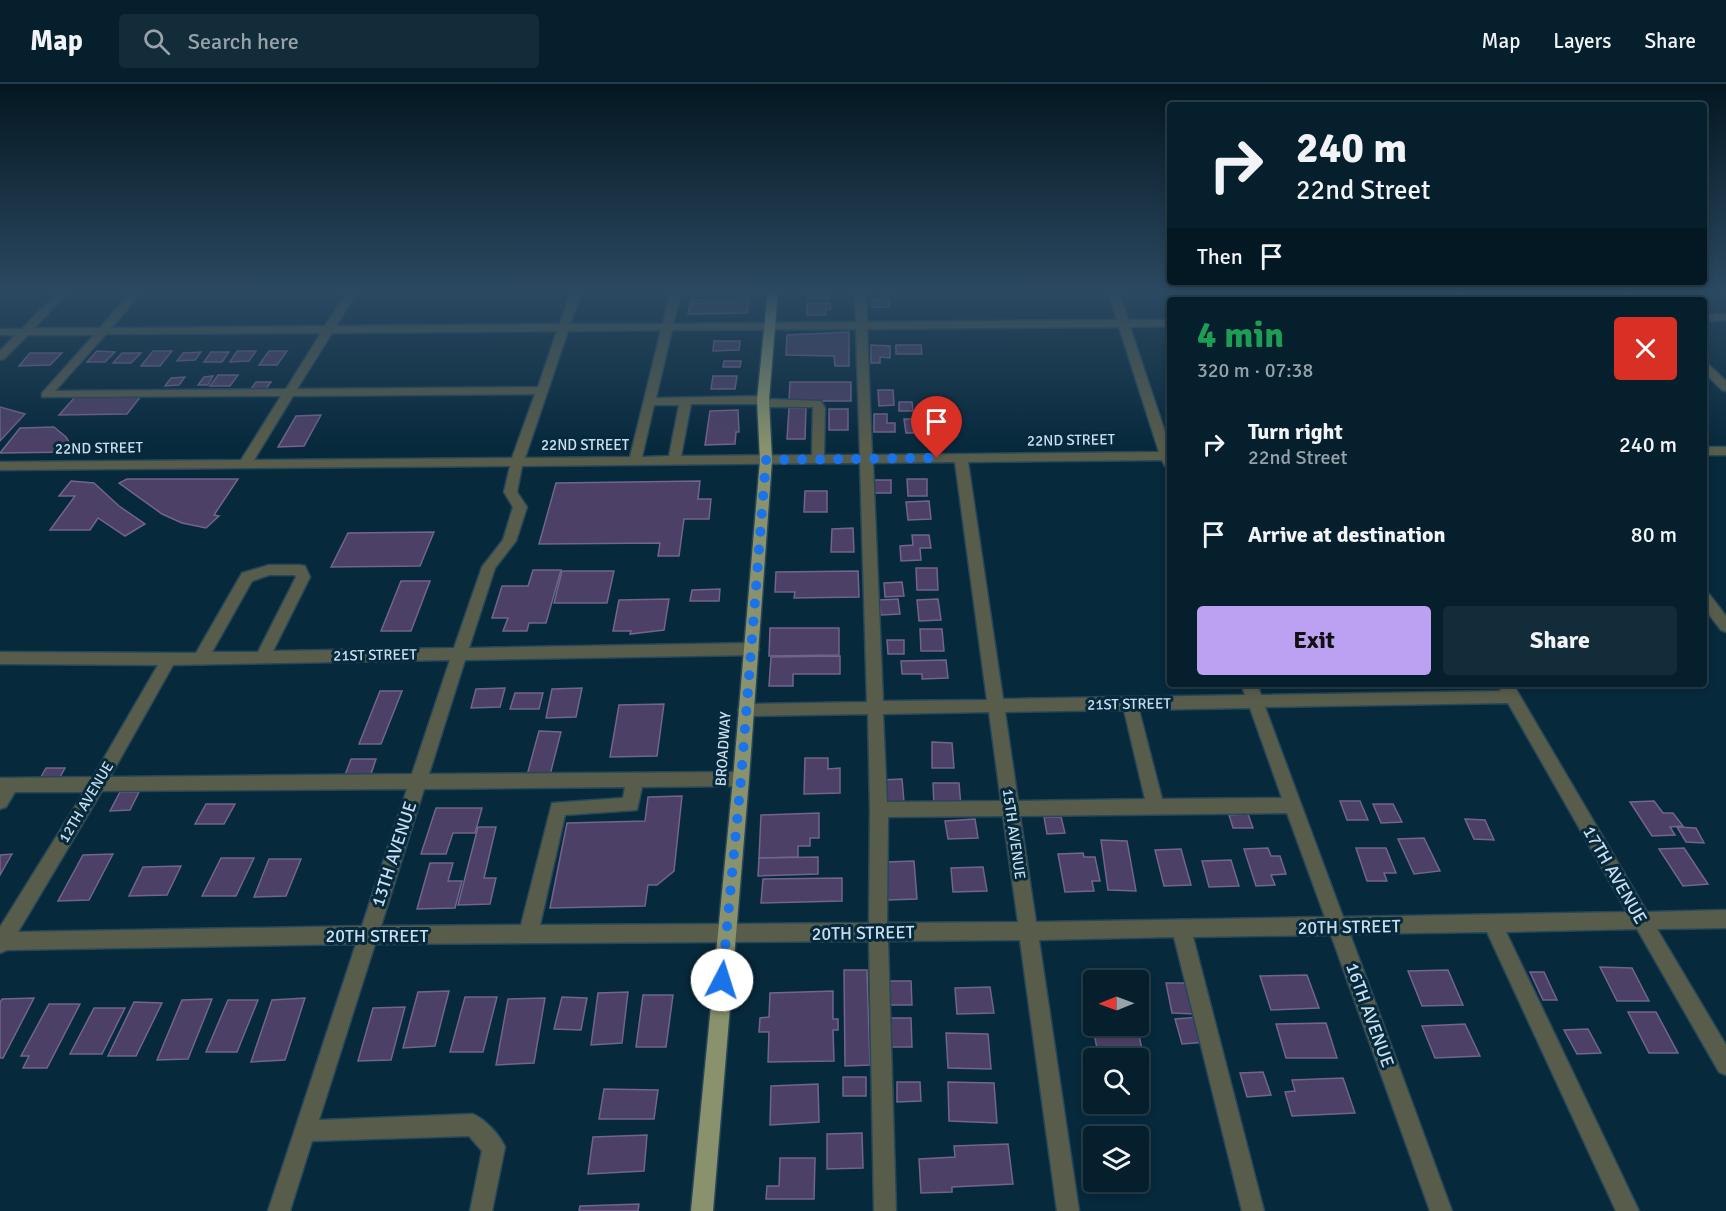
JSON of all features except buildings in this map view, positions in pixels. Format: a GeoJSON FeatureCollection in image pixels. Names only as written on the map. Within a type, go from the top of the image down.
{"type":"FeatureCollection","features":[{"type":"Feature","properties":{"kind":"main road","name":"BROADWAY"},"geometry":{"type":"LineString","coordinates":[[702,1211],[741,779],[766,460],[763,401],[769,343]]}},
{"type":"Feature","properties":{"kind":"street"},"geometry":{"type":"LineString","coordinates":[[0,357],[14,343]]}},
{"type":"Feature","properties":{"kind":"street"},"geometry":{"type":"LineString","coordinates":[[93,343],[46,395],[542,390]]}},
{"type":"Feature","properties":{"kind":"street"},"geometry":{"type":"LineString","coordinates":[[246,462],[321,343]]}},
{"type":"Feature","properties":{"kind":"street"},"geometry":{"type":"LineString","coordinates":[[517,462],[559,343]]}},
{"type":"Feature","properties":{"kind":"street"},"geometry":{"type":"LineString","coordinates":[[635,461],[664,343]]}},
{"type":"Feature","properties":{"kind":"street"},"geometry":{"type":"LineString","coordinates":[[862,343],[879,810],[878,932],[885,1211]]}},
{"type":"Feature","properties":{"kind":"street"},"geometry":{"type":"LineString","coordinates":[[1130,343],[1167,453]]}},
{"type":"Feature","properties":{"kind":"street"},"geometry":{"type":"LineString","coordinates":[[1707,369],[1726,388]]}},
{"type":"Feature","properties":{"kind":"street"},"geometry":{"type":"LineString","coordinates":[[674,461],[686,401]]}},
{"type":"Feature","properties":{"kind":"street"},"geometry":{"type":"LineString","coordinates":[[648,402],[817,403],[819,408],[818,459]]}},
{"type":"Feature","properties":{"kind":"street"},"geometry":{"type":"LineString","coordinates":[[1707,451],[1726,451]]}},
{"type":"Feature","properties":{"kind":"street","name":"15TH AVENUE"},"geometry":{"type":"LineString","coordinates":[[961,458],[1068,1211]]}},
{"type":"Feature","properties":{"kind":"street","name":"22ND STREET"},"geometry":{"type":"LineString","coordinates":[[0,466],[246,462],[1167,459]]}},
{"type":"Feature","properties":{"kind":"street","name":"13TH AVENUE"},"geometry":{"type":"LineString","coordinates":[[279,1211],[489,567],[509,541],[520,507],[510,492],[517,462]]}},
{"type":"Feature","properties":{"kind":"street"},"geometry":{"type":"LineString","coordinates":[[201,658],[247,577],[269,570],[300,570],[303,577],[263,657]]}},
{"type":"Feature","properties":{"kind":"street"},"geometry":{"type":"LineString","coordinates":[[1707,602],[1726,626]]}},
{"type":"Feature","properties":{"kind":"street","name":"21ST STREET"},"geometry":{"type":"LineString","coordinates":[[0,658],[169,659],[751,649]]}},
{"type":"Feature","properties":{"kind":"street","name":"12TH AVENUE"},"geometry":{"type":"LineString","coordinates":[[1,942],[98,783],[169,659]]}},
{"type":"Feature","properties":{"kind":"street","name":"21ST STREET"},"geometry":{"type":"LineString","coordinates":[[746,710],[1130,704],[1253,693],[1509,691]]}},
{"type":"Feature","properties":{"kind":"street","name":"17TH AVENUE"},"geometry":{"type":"LineString","coordinates":[[1509,691],[1726,1065]]}},
{"type":"Feature","properties":{"kind":"street","name":"16TH AVENUE"},"geometry":{"type":"LineString","coordinates":[[1253,693],[1442,1211]]}},
{"type":"Feature","properties":{"kind":"street"},"geometry":{"type":"LineString","coordinates":[[1130,704],[1155,806]]}},
{"type":"Feature","properties":{"kind":"street"},"geometry":{"type":"LineString","coordinates":[[0,802],[5,785],[741,779]]}},
{"type":"Feature","properties":{"kind":"street"},"geometry":{"type":"LineString","coordinates":[[528,935],[558,808],[631,805],[634,780]]}},
{"type":"Feature","properties":{"kind":"street"},"geometry":{"type":"LineString","coordinates":[[879,810],[1294,806]]}},
{"type":"Feature","properties":{"kind":"street","name":"20TH STREET"},"geometry":{"type":"LineString","coordinates":[[1,942],[367,936],[1338,927],[1726,919]]}},
{"type":"Feature","properties":{"kind":"street"},"geometry":{"type":"LineString","coordinates":[[1493,924],[1628,1211]]}},
{"type":"Feature","properties":{"kind":"street"},"geometry":{"type":"LineString","coordinates":[[1181,927],[1253,1211]]}},
{"type":"Feature","properties":{"kind":"street"},"geometry":{"type":"LineString","coordinates":[[305,1131],[473,1125],[494,1148],[481,1211]]}},
{"type":"Feature","properties":{"kind":"route"},"geometry":{"type":"LineString","coordinates":[[722,980],[741,779],[766,460],[937,458]]}}]}
